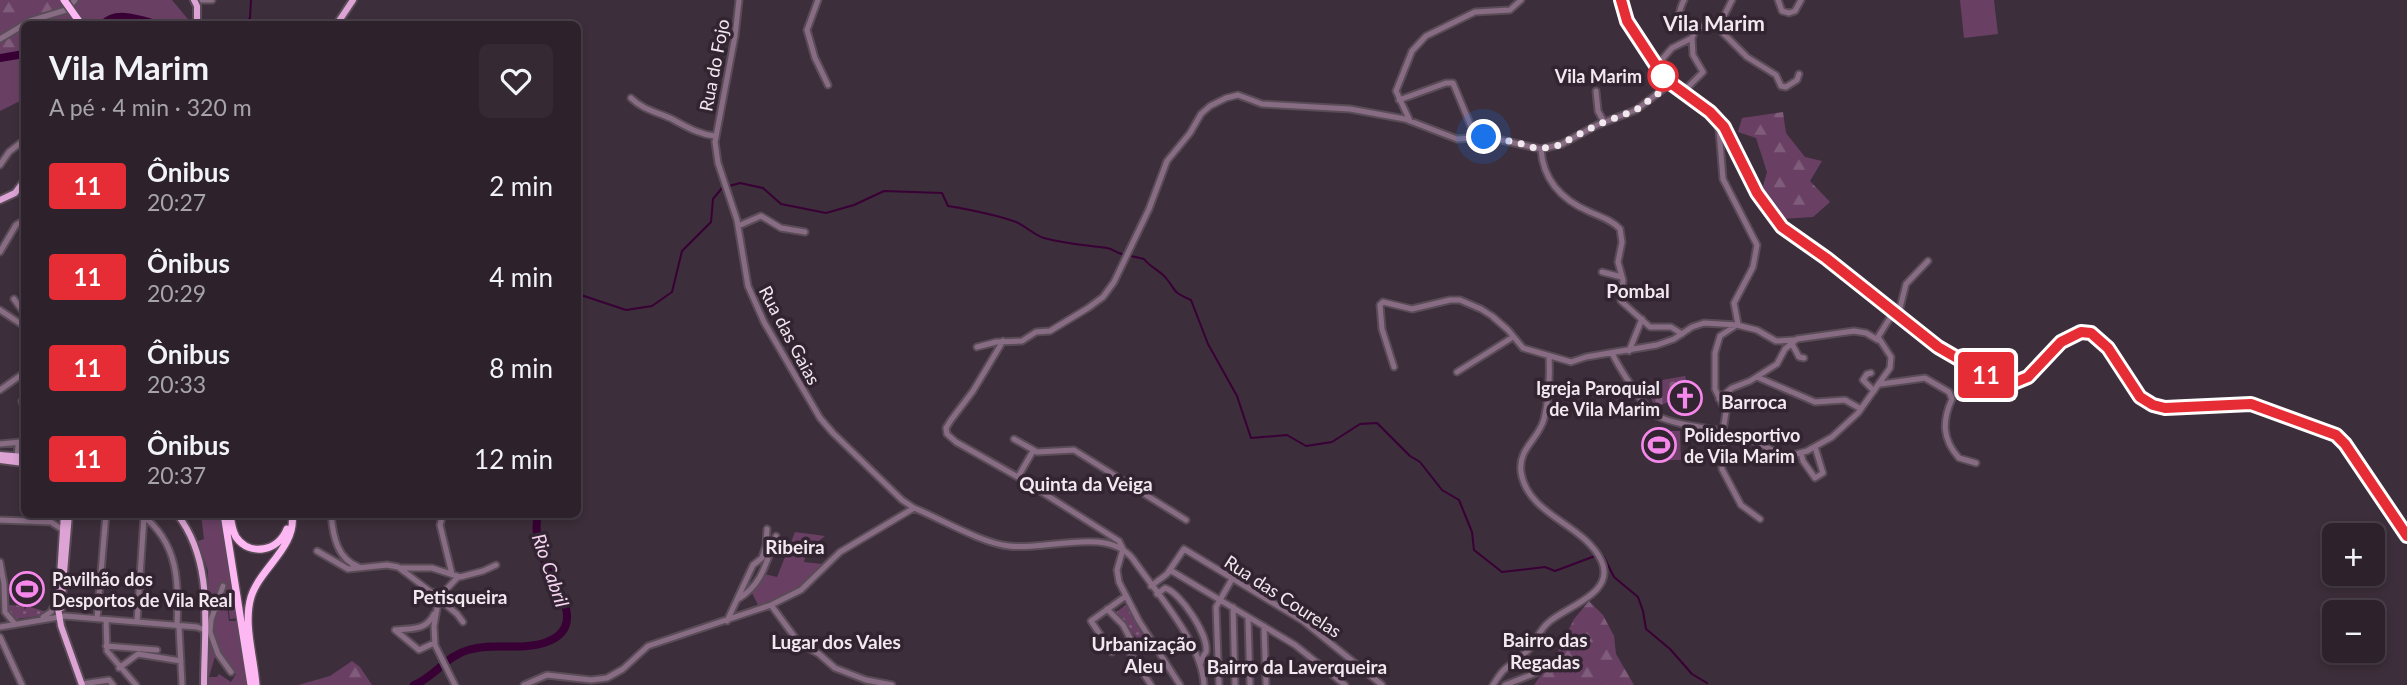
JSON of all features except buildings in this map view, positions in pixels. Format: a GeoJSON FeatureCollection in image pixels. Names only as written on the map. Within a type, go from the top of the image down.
{"type":"FeatureCollection","features":[{"type":"Feature","properties":{"kind":"highway"},"geometry":{"type":"LineString","coordinates":[[69,1],[81,21]]}},
{"type":"Feature","properties":{"kind":"highway"},"geometry":{"type":"LineString","coordinates":[[228,518],[239,540],[259,550],[276,545],[284,536],[289,518]]}},
{"type":"Feature","properties":{"kind":"highway"},"geometry":{"type":"LineString","coordinates":[[228,518],[254,685]]}},
{"type":"Feature","properties":{"kind":"highway"},"geometry":{"type":"LineString","coordinates":[[254,685],[249,604],[257,582],[290,535],[289,518]]}},
{"type":"Feature","properties":{"kind":"main road"},"geometry":{"type":"LineString","coordinates":[[194,0],[197,21]]}},
{"type":"Feature","properties":{"kind":"main road"},"geometry":{"type":"LineString","coordinates":[[339,21],[354,0]]}},
{"type":"Feature","properties":{"kind":"main road"},"geometry":{"type":"LineString","coordinates":[[0,200],[15,193],[21,185]]}},
{"type":"Feature","properties":{"kind":"main road"},"geometry":{"type":"LineString","coordinates":[[0,458],[21,457]]}},
{"type":"Feature","properties":{"kind":"main road"},"geometry":{"type":"LineString","coordinates":[[0,458],[21,462]]}},
{"type":"Feature","properties":{"kind":"main road"},"geometry":{"type":"LineString","coordinates":[[65,518],[58,598],[60,617],[82,684]]}},
{"type":"Feature","properties":{"kind":"main road"},"geometry":{"type":"LineString","coordinates":[[60,617],[66,518]]}},
{"type":"Feature","properties":{"kind":"main road"},"geometry":{"type":"LineString","coordinates":[[179,518],[195,546],[203,569],[207,632],[204,685]]}},
{"type":"Feature","properties":{"kind":"street"},"geometry":{"type":"LineString","coordinates":[[202,0],[212,0]]}},
{"type":"Feature","properties":{"kind":"street","name":"Rua do Fojo"},"geometry":{"type":"LineString","coordinates":[[715,136],[735,36],[739,0]]}},
{"type":"Feature","properties":{"kind":"street"},"geometry":{"type":"LineString","coordinates":[[818,0],[807,30],[815,58],[828,85]]}},
{"type":"Feature","properties":{"kind":"street"},"geometry":{"type":"LineString","coordinates":[[1410,121],[1396,91],[1415,47],[1423,39],[1472,13],[1492,9],[1510,10],[1521,0]]}},
{"type":"Feature","properties":{"kind":"street"},"geometry":{"type":"LineString","coordinates":[[1621,0],[1627,21],[1671,84],[1713,116],[1730,138],[1752,184],[1782,227],[1957,360],[1995,380],[2015,383],[2028,377],[2061,342],[2081,332],[2093,334],[2108,348],[2138,394],[2153,405],[2165,408],[2251,404],[2336,435],[2345,444],[2407,536]]}},
{"type":"Feature","properties":{"kind":"street"},"geometry":{"type":"LineString","coordinates":[[1683,92],[1703,72],[1693,55],[1693,35],[1678,17],[1684,0]]}},
{"type":"Feature","properties":{"kind":"street"},"geometry":{"type":"LineString","coordinates":[[1718,28],[1732,0]]}},
{"type":"Feature","properties":{"kind":"street"},"geometry":{"type":"LineString","coordinates":[[1778,0],[1782,11],[1789,13],[1795,11],[1801,0]]}},
{"type":"Feature","properties":{"kind":"street"},"geometry":{"type":"LineString","coordinates":[[33,21],[66,10],[69,1]]}},
{"type":"Feature","properties":{"kind":"street"},"geometry":{"type":"LineString","coordinates":[[1657,65],[1672,48],[1693,35],[1700,26],[1718,28],[1747,57],[1776,75],[1781,86],[1786,87],[1795,82],[1799,74]]}},
{"type":"Feature","properties":{"kind":"street"},"geometry":{"type":"LineString","coordinates":[[0,39],[21,27]]}},
{"type":"Feature","properties":{"kind":"street"},"geometry":{"type":"LineString","coordinates":[[1399,100],[1444,83],[1453,83],[1478,138]]}},
{"type":"Feature","properties":{"kind":"street"},"geometry":{"type":"LineString","coordinates":[[977,347],[1003,341],[1023,341],[1035,331],[1050,331],[1088,308],[1109,290],[1149,209],[1167,161],[1191,133],[1202,114],[1219,101],[1238,95],[1262,104],[1345,109],[1410,121],[1450,138],[1469,140],[1488,137],[1541,149],[1566,142],[1604,122],[1636,110],[1671,84]]}},
{"type":"Feature","properties":{"kind":"street"},"geometry":{"type":"LineString","coordinates":[[1596,91],[1599,112],[1604,122]]}},
{"type":"Feature","properties":{"kind":"street"},"geometry":{"type":"LineString","coordinates":[[631,98],[644,108],[691,130],[715,136]]}},
{"type":"Feature","properties":{"kind":"street"},"geometry":{"type":"LineString","coordinates":[[1713,116],[1719,130],[1723,179],[1757,245],[1753,267],[1734,303],[1737,325]]}},
{"type":"Feature","properties":{"kind":"street","name":"Rua das Gaias"},"geometry":{"type":"LineString","coordinates":[[715,136],[716,152],[738,226],[751,293],[814,409],[833,433],[902,500],[914,508],[1007,546],[1092,542],[1117,546]]}},
{"type":"Feature","properties":{"kind":"street"},"geometry":{"type":"LineString","coordinates":[[0,165],[21,142]]}},
{"type":"Feature","properties":{"kind":"street"},"geometry":{"type":"LineString","coordinates":[[1541,149],[1545,172],[1562,195],[1572,204],[1620,229],[1622,242],[1618,262],[1622,277],[1621,301],[1651,327],[1671,327],[1682,334]]}},
{"type":"Feature","properties":{"kind":"street"},"geometry":{"type":"LineString","coordinates":[[738,226],[761,216],[780,228],[805,232]]}},
{"type":"Feature","properties":{"kind":"street"},"geometry":{"type":"LineString","coordinates":[[0,252],[3,242],[21,222]]}},
{"type":"Feature","properties":{"kind":"street"},"geometry":{"type":"LineString","coordinates":[[1612,353],[1622,372],[1654,414],[1754,441],[1781,454],[1801,453],[1840,431],[1881,384],[1892,360],[1878,336],[1896,314],[1906,284],[1928,261]]}},
{"type":"Feature","properties":{"kind":"street"},"geometry":{"type":"LineString","coordinates":[[1602,272],[1622,277]]}},
{"type":"Feature","properties":{"kind":"street"},"geometry":{"type":"LineString","coordinates":[[14,299],[21,309]]}},
{"type":"Feature","properties":{"kind":"street"},"geometry":{"type":"LineString","coordinates":[[1394,367],[1382,329],[1380,305],[1383,302],[1412,309],[1458,300],[1488,314],[1508,330],[1523,348],[1572,362],[1660,344],[1702,323],[1737,325],[1757,330],[1776,341],[1793,341],[1856,331],[1866,333],[1880,342]]}},
{"type":"Feature","properties":{"kind":"street"},"geometry":{"type":"LineString","coordinates":[[0,310],[21,324]]}},
{"type":"Feature","properties":{"kind":"street"},"geometry":{"type":"LineString","coordinates":[[1629,351],[1642,319]]}},
{"type":"Feature","properties":{"kind":"street"},"geometry":{"type":"LineString","coordinates":[[1737,325],[1720,336],[1715,348],[1714,387],[1726,412],[1723,434],[1724,474],[1742,506],[1760,519]]}},
{"type":"Feature","properties":{"kind":"street"},"geometry":{"type":"LineString","coordinates":[[1457,372],[1513,337]]}},
{"type":"Feature","properties":{"kind":"street"},"geometry":{"type":"LineString","coordinates":[[1003,341],[973,391],[951,420],[946,432],[956,442],[1115,537],[1120,561],[1117,573],[1126,596],[1181,685]]}},
{"type":"Feature","properties":{"kind":"street"},"geometry":{"type":"LineString","coordinates":[[1793,341],[1798,356],[1804,358]]}},
{"type":"Feature","properties":{"kind":"street"},"geometry":{"type":"LineString","coordinates":[[1719,399],[1732,388],[1777,364],[1793,341]]}},
{"type":"Feature","properties":{"kind":"street"},"geometry":{"type":"LineString","coordinates":[[1493,685],[1504,669],[1530,648],[1547,623],[1592,594],[1605,575],[1598,555],[1534,501],[1523,480],[1523,454],[1544,419],[1550,376],[1549,356]]}},
{"type":"Feature","properties":{"kind":"street"},"geometry":{"type":"LineString","coordinates":[[1871,373],[1863,380],[1874,391]]}},
{"type":"Feature","properties":{"kind":"street"},"geometry":{"type":"LineString","coordinates":[[0,390],[21,375]]}},
{"type":"Feature","properties":{"kind":"street"},"geometry":{"type":"LineString","coordinates":[[1757,377],[1813,401],[1845,401],[1861,409]]}},
{"type":"Feature","properties":{"kind":"street"},"geometry":{"type":"LineString","coordinates":[[1881,384],[1923,378],[1949,392],[1952,399],[1944,424],[1947,440],[1959,458],[1976,463]]}},
{"type":"Feature","properties":{"kind":"street"},"geometry":{"type":"LineString","coordinates":[[1014,439],[1033,451],[1074,450],[1186,520]]}},
{"type":"Feature","properties":{"kind":"street"},"geometry":{"type":"LineString","coordinates":[[0,444],[21,441]]}},
{"type":"Feature","properties":{"kind":"street"},"geometry":{"type":"LineString","coordinates":[[1801,453],[1803,461],[1815,478],[1821,476],[1823,473],[1815,447]]}},
{"type":"Feature","properties":{"kind":"street"},"geometry":{"type":"LineString","coordinates":[[1018,478],[1033,451]]}},
{"type":"Feature","properties":{"kind":"street"},"geometry":{"type":"LineString","coordinates":[[524,685],[549,675],[585,679],[607,678],[623,669],[648,646],[771,605],[801,590],[839,552],[914,508]]}},
{"type":"Feature","properties":{"kind":"street"},"geometry":{"type":"LineString","coordinates":[[97,619],[106,518]]}},
{"type":"Feature","properties":{"kind":"street"},"geometry":{"type":"LineString","coordinates":[[136,622],[143,518]]}},
{"type":"Feature","properties":{"kind":"street"},"geometry":{"type":"LineString","coordinates":[[146,518],[162,535],[174,561],[179,586],[178,626],[182,685]]}},
{"type":"Feature","properties":{"kind":"street"},"geometry":{"type":"LineString","coordinates":[[331,518],[334,539],[339,550],[349,562],[362,568]]}},
{"type":"Feature","properties":{"kind":"street"},"geometry":{"type":"LineString","coordinates":[[442,518],[440,525],[455,575]]}},
{"type":"Feature","properties":{"kind":"street"},"geometry":{"type":"LineString","coordinates":[[0,520],[51,522],[63,530]]}},
{"type":"Feature","properties":{"kind":"street"},"geometry":{"type":"LineString","coordinates":[[727,621],[754,564],[763,557],[767,529]]}},
{"type":"Feature","properties":{"kind":"street"},"geometry":{"type":"LineString","coordinates":[[738,599],[756,585],[776,536]]}},
{"type":"Feature","properties":{"kind":"street"},"geometry":{"type":"LineString","coordinates":[[1117,546],[1131,557],[1193,646],[1200,662],[1204,685]]}},
{"type":"Feature","properties":{"kind":"street","name":"Rua das Courelas"},"geometry":{"type":"LineString","coordinates":[[1170,570],[1184,549],[1303,621],[1382,685]]}},
{"type":"Feature","properties":{"kind":"street"},"geometry":{"type":"LineString","coordinates":[[317,551],[345,568],[387,565],[400,568],[432,568],[455,575],[483,571],[496,565]]}},
{"type":"Feature","properties":{"kind":"street"},"geometry":{"type":"LineString","coordinates":[[1120,561],[1131,557]]}},
{"type":"Feature","properties":{"kind":"street"},"geometry":{"type":"LineString","coordinates":[[0,562],[5,586],[6,614],[15,624]]}},
{"type":"Feature","properties":{"kind":"street"},"geometry":{"type":"LineString","coordinates":[[400,568],[435,595],[463,622]]}},
{"type":"Feature","properties":{"kind":"street"},"geometry":{"type":"LineString","coordinates":[[1151,586],[1170,570],[1304,652],[1345,685]]}},
{"type":"Feature","properties":{"kind":"street"},"geometry":{"type":"LineString","coordinates":[[426,588],[440,595],[455,575]]}},
{"type":"Feature","properties":{"kind":"street"},"geometry":{"type":"LineString","coordinates":[[1219,685],[1216,607],[1232,579]]}},
{"type":"Feature","properties":{"kind":"street"},"geometry":{"type":"LineString","coordinates":[[207,632],[223,586]]}},
{"type":"Feature","properties":{"kind":"street"},"geometry":{"type":"LineString","coordinates":[[1157,594],[1165,588],[1173,591],[1199,627],[1206,650],[1200,662]]}},
{"type":"Feature","properties":{"kind":"street"},"geometry":{"type":"LineString","coordinates":[[435,595],[436,606],[430,622],[420,628],[395,630],[419,650],[435,645]]}},
{"type":"Feature","properties":{"kind":"street"},"geometry":{"type":"LineString","coordinates":[[435,595],[438,604],[434,626],[435,645],[454,682]]}},
{"type":"Feature","properties":{"kind":"street"},"geometry":{"type":"LineString","coordinates":[[1112,652],[1091,621],[1126,596]]}},
{"type":"Feature","properties":{"kind":"street"},"geometry":{"type":"LineString","coordinates":[[36,621],[51,612],[58,598]]}},
{"type":"Feature","properties":{"kind":"street"},"geometry":{"type":"LineString","coordinates":[[771,605],[799,643],[819,654],[835,668],[866,680],[892,685]]}},
{"type":"Feature","properties":{"kind":"street"},"geometry":{"type":"LineString","coordinates":[[1233,607],[1235,685]]}},
{"type":"Feature","properties":{"kind":"street"},"geometry":{"type":"LineString","coordinates":[[1107,609],[1127,631],[1130,638],[1126,647],[1151,685]]}},
{"type":"Feature","properties":{"kind":"street"},"geometry":{"type":"LineString","coordinates":[[0,627],[60,617],[199,628],[207,632],[231,672]]}},
{"type":"Feature","properties":{"kind":"street"},"geometry":{"type":"LineString","coordinates":[[1248,617],[1250,685]]}},
{"type":"Feature","properties":{"kind":"street"},"geometry":{"type":"LineString","coordinates":[[106,620],[108,654],[135,685]]}},
{"type":"Feature","properties":{"kind":"street"},"geometry":{"type":"LineString","coordinates":[[1264,626],[1266,685]]}},
{"type":"Feature","properties":{"kind":"street"},"geometry":{"type":"LineString","coordinates":[[0,637],[22,685]]}},
{"type":"Feature","properties":{"kind":"street"},"geometry":{"type":"LineString","coordinates":[[106,646],[157,649]]}},
{"type":"Feature","properties":{"kind":"street"},"geometry":{"type":"LineString","coordinates":[[119,668],[137,654],[181,660]]}},
{"type":"Feature","properties":{"kind":"street"},"geometry":{"type":"LineString","coordinates":[[1505,685],[1536,673]]}},
{"type":"Feature","properties":{"kind":"street"},"geometry":{"type":"LineString","coordinates":[[538,685],[539,677]]}},
{"type":"Feature","properties":{"kind":"street"},"geometry":{"type":"LineString","coordinates":[[82,684],[109,680],[113,685]]}},
{"type":"Feature","properties":{"kind":"green space"},"geometry":{"type":"Polygon","coordinates":[[[0,0],[172,0],[190,21],[21,21],[21,100],[0,111],[0,0]]]}},
{"type":"Feature","properties":{"kind":"green space"},"geometry":{"type":"Polygon","coordinates":[[[0,0],[60,0],[65,8],[28,21],[21,21],[21,24],[0,35],[0,0]]]}},
{"type":"Feature","properties":{"kind":"green space"},"geometry":{"type":"Polygon","coordinates":[[[1960,0],[1994,0],[1998,34],[1964,38],[1960,0]]]}},
{"type":"Feature","properties":{"kind":"green space"},"geometry":{"type":"Polygon","coordinates":[[[68,12],[75,21],[37,21],[68,12]]]}},
{"type":"Feature","properties":{"kind":"green space"},"geometry":{"type":"Polygon","coordinates":[[[21,28],[21,69],[8,71],[0,80],[0,41],[21,28]]]}},
{"type":"Feature","properties":{"kind":"green space"},"geometry":{"type":"Polygon","coordinates":[[[1783,112],[1786,133],[1805,157],[1822,161],[1810,181],[1830,202],[1813,217],[1780,219],[1761,193],[1767,172],[1756,138],[1738,132],[1742,118],[1783,112]]]}},
{"type":"Feature","properties":{"kind":"green space"},"geometry":{"type":"Polygon","coordinates":[[[1685,376],[1689,392],[1655,408],[1645,383],[1685,376]]]}},
{"type":"Feature","properties":{"kind":"green space"},"geometry":{"type":"Polygon","coordinates":[[[1666,431],[1680,431],[1681,460],[1667,460],[1666,431]]]}},
{"type":"Feature","properties":{"kind":"green space","name":"Polidesportivo de Vila Marim"},"geometry":{"type":"Polygon","coordinates":[[[1652,432],[1666,432],[1667,459],[1653,459],[1652,432]]]}},
{"type":"Feature","properties":{"kind":"green space"},"geometry":{"type":"Polygon","coordinates":[[[201,518],[221,518],[237,618],[230,619],[223,592],[209,617],[208,571],[198,541],[204,539],[201,518]]]}},
{"type":"Feature","properties":{"kind":"green space"},"geometry":{"type":"Polygon","coordinates":[[[795,532],[825,536],[807,551],[804,562],[822,564],[797,589],[759,607],[752,593],[764,574],[777,577],[795,532]]]}},
{"type":"Feature","properties":{"kind":"green space"},"geometry":{"type":"Polygon","coordinates":[[[222,594],[229,621],[237,621],[247,685],[209,685],[209,677],[217,677],[219,674],[231,682],[236,674],[220,655],[214,637],[222,594]]]}},
{"type":"Feature","properties":{"kind":"green space"},"geometry":{"type":"Polygon","coordinates":[[[1589,601],[1603,615],[1614,636],[1616,654],[1634,685],[1534,685],[1558,651],[1574,619],[1589,601]]]}},
{"type":"Feature","properties":{"kind":"green space"},"geometry":{"type":"Polygon","coordinates":[[[9,605],[24,606],[25,610],[27,606],[47,612],[40,616],[15,619],[9,614],[9,605]]]}},
{"type":"Feature","properties":{"kind":"green space"},"geometry":{"type":"Polygon","coordinates":[[[1126,605],[1144,637],[1135,643],[1136,637],[1115,613],[1126,605]]]}},
{"type":"Feature","properties":{"kind":"green space"},"geometry":{"type":"Polygon","coordinates":[[[209,635],[216,653],[209,677],[209,635]]]}},
{"type":"Feature","properties":{"kind":"green space"},"geometry":{"type":"Polygon","coordinates":[[[352,661],[360,667],[372,685],[298,685],[330,676],[352,661]]]}},
{"type":"Feature","properties":{"kind":"waterway"},"geometry":{"type":"LineString","coordinates":[[247,21],[250,18],[251,0]]}},
{"type":"Feature","properties":{"kind":"waterway","name":"Rio Cabril"},"geometry":{"type":"LineString","coordinates":[[108,21],[121,17],[144,21]]}},
{"type":"Feature","properties":{"kind":"waterway","name":"Rio Cabril"},"geometry":{"type":"LineString","coordinates":[[0,58],[21,54]]}},
{"type":"Feature","properties":{"kind":"waterway"},"geometry":{"type":"LineString","coordinates":[[581,295],[626,310],[652,306],[672,292],[682,251],[711,222],[713,199],[722,188],[740,183],[763,188],[781,204],[826,213],[854,205],[884,191],[942,193],[948,206],[1008,219],[1044,238],[1107,248],[1144,259],[1163,275],[1177,293],[1191,300],[1208,344],[1237,396],[1251,438],[1287,435],[1306,446],[1332,442],[1360,424],[1377,423],[1410,456],[1420,462],[1442,490],[1459,500],[1472,532],[1474,550],[1502,572],[1545,567],[1555,571],[1595,556]]}},
{"type":"Feature","properties":{"kind":"waterway","name":"Rio Cabril"},"geometry":{"type":"LineString","coordinates":[[414,685],[468,650],[535,645],[557,637],[564,629],[566,609],[544,561],[537,534],[538,518]]}},
{"type":"Feature","properties":{"kind":"waterway"},"geometry":{"type":"LineString","coordinates":[[1601,555],[1614,577],[1638,597],[1646,629],[1670,649],[1692,674],[1707,683]]}},
{"type":"Feature","properties":{"kind":"bus line","name":"11"},"geometry":{"type":"LineString","coordinates":[[1621,0],[1627,21],[1665,79],[1710,112],[1724,127],[1757,193],[1782,227],[1799,242],[1826,258],[1948,354],[1995,380],[2011,384],[2028,377],[2061,342],[2081,332],[2093,334],[2108,348],[2143,400],[2160,408],[2251,404],[2336,435],[2345,444],[2407,536]]}},
{"type":"Feature","properties":{"kind":"place","name":"Vila Marim"},"geometry":{"type":"Point","coordinates":[1663,76]}},
{"type":"Feature","properties":{"kind":"place","name":"Igreja Paroquial de Vila Marim"},"geometry":{"type":"Point","coordinates":[1685,398]}},
{"type":"Feature","properties":{"kind":"place","name":"Polidesportivo de Vila Marim"},"geometry":{"type":"Point","coordinates":[1659,445]}},
{"type":"Feature","properties":{"kind":"place","name":"Pavilhão dos Desportos de Vila Real"},"geometry":{"type":"Point","coordinates":[27,589]}},
{"type":"Feature","properties":{"kind":"district","name":"Vila Marim"},"geometry":{"type":"Point","coordinates":[1714,22]}},
{"type":"Feature","properties":{"kind":"district","name":"Pombal"},"geometry":{"type":"Point","coordinates":[1638,290]}},
{"type":"Feature","properties":{"kind":"district","name":"Barroca"},"geometry":{"type":"Point","coordinates":[1754,401]}},
{"type":"Feature","properties":{"kind":"district","name":"Quinta da Veiga"},"geometry":{"type":"Point","coordinates":[1086,483]}},
{"type":"Feature","properties":{"kind":"district","name":"Ribeira"},"geometry":{"type":"Point","coordinates":[795,546]}},
{"type":"Feature","properties":{"kind":"district","name":"Petisqueira"},"geometry":{"type":"Point","coordinates":[460,596]}},
{"type":"Feature","properties":{"kind":"district","name":"Lugar dos Vales"},"geometry":{"type":"Point","coordinates":[836,641]}},
{"type":"Feature","properties":{"kind":"district","name":"Bairro das Regadas"},"geometry":{"type":"Point","coordinates":[1545,650]}},
{"type":"Feature","properties":{"kind":"district","name":"Urbanização Aleu"},"geometry":{"type":"Point","coordinates":[1144,654]}},
{"type":"Feature","properties":{"kind":"district","name":"Bairro da Laverqueira"},"geometry":{"type":"Point","coordinates":[1297,666]}},
{"type":"Feature","properties":{"kind":"route"},"geometry":{"type":"LineString","coordinates":[[1484,137],[1538,149],[1557,146],[1590,128],[1636,110],[1671,84],[1663,76]]}}]}
